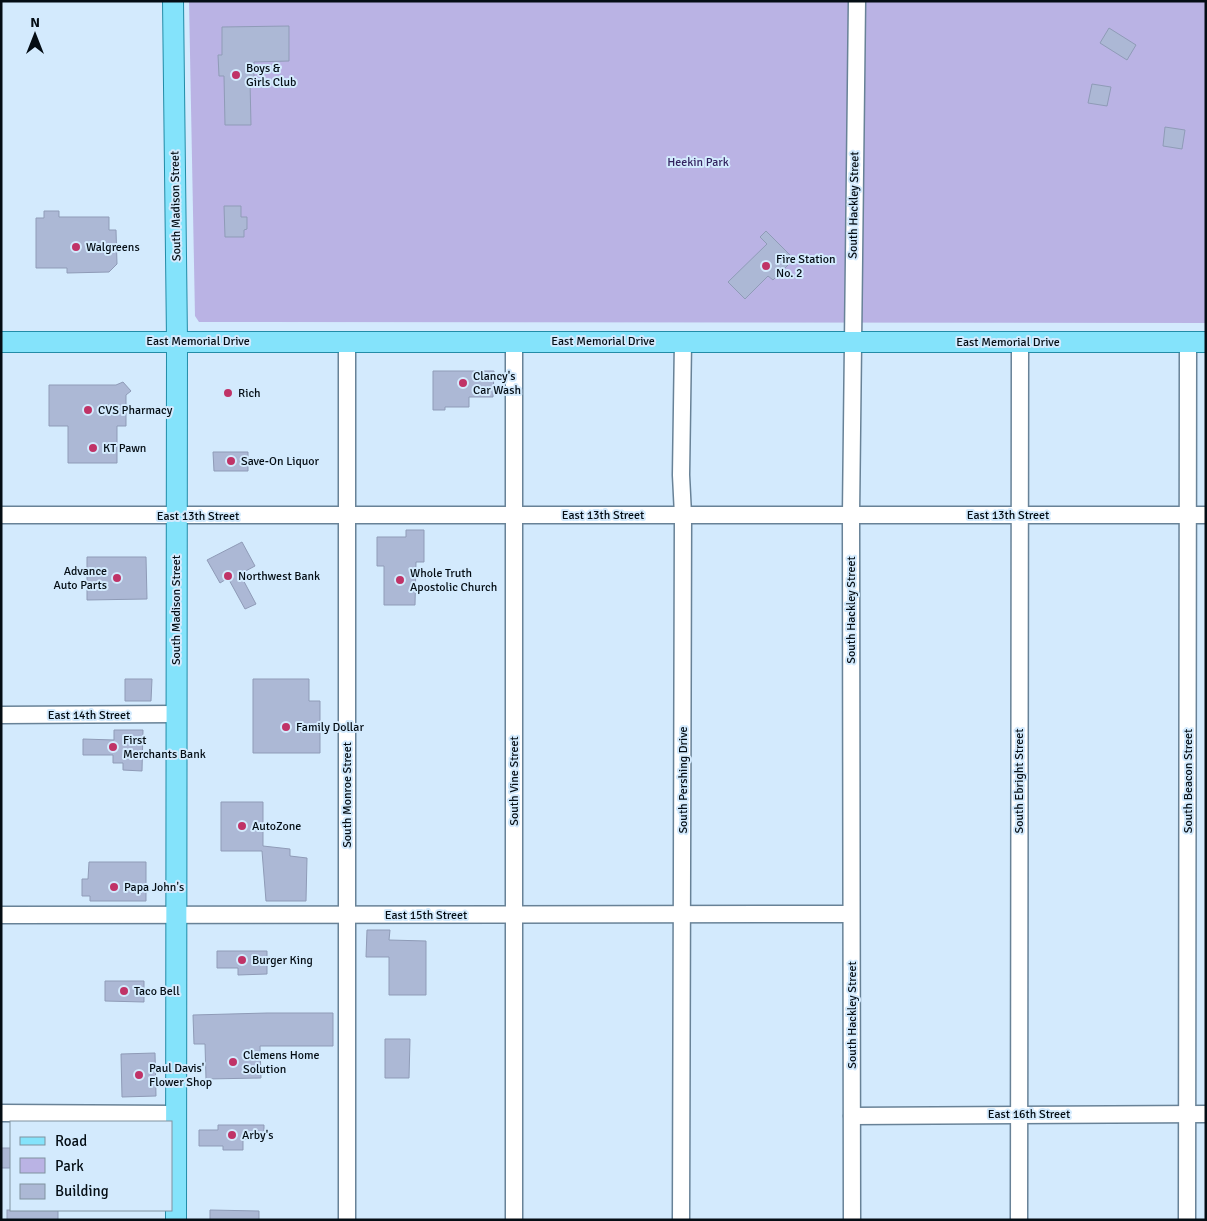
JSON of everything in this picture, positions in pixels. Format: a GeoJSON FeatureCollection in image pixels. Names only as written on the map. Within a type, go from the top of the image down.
{"type":"FeatureCollection","features":[{"type":"Feature","properties":{"kind":"main road","name":"South Madison Street"},"geometry":{"type":"LineString","coordinates":[[173,1],[178,340],[176,516],[176,1220]]}},
{"type":"Feature","properties":{"kind":"main road","name":"East Memorial Drive"},"geometry":{"type":"LineString","coordinates":[[1,342],[178,340],[1197,342]]}},
{"type":"Feature","properties":{"kind":"street","name":"South Hackley Street"},"geometry":{"type":"LineString","coordinates":[[852,1220],[851,515],[857,1]]}},
{"type":"Feature","properties":{"kind":"street","name":"South Monroe Street"},"geometry":{"type":"LineString","coordinates":[[347,341],[347,1220]]}},
{"type":"Feature","properties":{"kind":"street","name":"South Vine Street"},"geometry":{"type":"LineString","coordinates":[[514,341],[514,1220]]}},
{"type":"Feature","properties":{"kind":"street","name":"South Pershing Drive"},"geometry":{"type":"LineString","coordinates":[[682,1220],[683,515],[681,475],[683,341]]}},
{"type":"Feature","properties":{"kind":"street","name":"South Ebright Street"},"geometry":{"type":"LineString","coordinates":[[1020,342],[1020,1220]]}},
{"type":"Feature","properties":{"kind":"street","name":"South Beacon Street"},"geometry":{"type":"LineString","coordinates":[[1187,1220],[1189,515],[1197,342]]}},
{"type":"Feature","properties":{"kind":"street","name":"East 13th Street"},"geometry":{"type":"LineString","coordinates":[[1,515],[1206,515]]}},
{"type":"Feature","properties":{"kind":"street","name":"East 14th Street"},"geometry":{"type":"LineString","coordinates":[[1,715],[176,714]]}},
{"type":"Feature","properties":{"kind":"street","name":"East 15th Street"},"geometry":{"type":"LineString","coordinates":[[1,915],[851,914]]}},
{"type":"Feature","properties":{"kind":"street"},"geometry":{"type":"LineString","coordinates":[[1,1114],[176,1114]]}},
{"type":"Feature","properties":{"kind":"street","name":"East 16th Street"},"geometry":{"type":"LineString","coordinates":[[852,1116],[1206,1114]]}},
{"type":"Feature","properties":{"kind":"green space","name":"Heekin Park"},"geometry":{"type":"Polygon","coordinates":[[[189,1],[1206,1],[1206,323],[199,322],[195,316],[189,1]]]}},
{"type":"Feature","properties":{"kind":"building","name":"Boys & Girls Club"},"geometry":{"type":"Polygon","coordinates":[[[289,26],[289,61],[254,62],[254,81],[250,82],[251,125],[225,125],[224,76],[219,76],[218,55],[222,55],[222,27],[289,26]]]}},
{"type":"Feature","properties":{"kind":"building"},"geometry":{"type":"Polygon","coordinates":[[[1109,28],[1136,45],[1127,60],[1100,43],[1109,28]]]}},
{"type":"Feature","properties":{"kind":"building"},"geometry":{"type":"Polygon","coordinates":[[[1092,84],[1111,87],[1107,106],[1088,103],[1092,84]]]}},
{"type":"Feature","properties":{"kind":"building"},"geometry":{"type":"Polygon","coordinates":[[[1165,127],[1185,130],[1182,149],[1163,146],[1165,127]]]}},
{"type":"Feature","properties":{"kind":"building"},"geometry":{"type":"Polygon","coordinates":[[[224,206],[241,206],[241,217],[247,217],[247,229],[244,230],[244,237],[225,237],[224,206]]]}},
{"type":"Feature","properties":{"kind":"building","name":"Walgreens"},"geometry":{"type":"Polygon","coordinates":[[[44,211],[59,211],[59,217],[109,217],[109,230],[116,230],[117,264],[109,272],[67,273],[67,268],[36,268],[36,218],[44,218],[44,211]]]}},
{"type":"Feature","properties":{"kind":"building","name":"Fire Station No. 2"},"geometry":{"type":"Polygon","coordinates":[[[766,231],[794,259],[773,280],[768,276],[745,299],[728,282],[767,244],[760,237],[766,231]]]}},
{"type":"Feature","properties":{"kind":"building","name":"Clancy's Car Wash"},"geometry":{"type":"Polygon","coordinates":[[[433,371],[494,371],[493,397],[469,397],[469,407],[445,407],[445,410],[433,410],[433,371]]]}},
{"type":"Feature","properties":{"kind":"building","name":"CVS Pharmacy"},"geometry":{"type":"Polygon","coordinates":[[[123,382],[131,391],[126,395],[126,426],[117,426],[117,463],[68,463],[68,426],[49,426],[49,385],[116,385],[123,382]]]}},
{"type":"Feature","properties":{"kind":"building","name":"Save-On Liquor"},"geometry":{"type":"Polygon","coordinates":[[[213,452],[248,452],[248,471],[214,471],[213,452]]]}},
{"type":"Feature","properties":{"kind":"building","name":"Whole Truth Apostolic Church"},"geometry":{"type":"Polygon","coordinates":[[[406,530],[424,530],[424,562],[416,562],[415,605],[384,605],[384,566],[377,566],[377,537],[406,537],[406,530]]]}},
{"type":"Feature","properties":{"kind":"building","name":"Northwest Bank"},"geometry":{"type":"Polygon","coordinates":[[[242,542],[255,566],[240,574],[256,604],[245,609],[228,578],[220,583],[207,560],[242,542]]]}},
{"type":"Feature","properties":{"kind":"building","name":"Advance Auto Parts"},"geometry":{"type":"Polygon","coordinates":[[[87,557],[146,557],[147,599],[87,600],[87,557]]]}},
{"type":"Feature","properties":{"kind":"building"},"geometry":{"type":"Polygon","coordinates":[[[125,679],[152,679],[151,701],[125,701],[125,679]]]}},
{"type":"Feature","properties":{"kind":"building","name":"Family Dollar"},"geometry":{"type":"Polygon","coordinates":[[[253,679],[309,679],[309,701],[320,701],[320,753],[253,753],[253,679]]]}},
{"type":"Feature","properties":{"kind":"building","name":"First Merchants Bank"},"geometry":{"type":"Polygon","coordinates":[[[114,730],[143,730],[142,771],[123,770],[123,763],[113,763],[113,755],[83,755],[83,739],[114,740],[114,730]]]}},
{"type":"Feature","properties":{"kind":"building"},"geometry":{"type":"Polygon","coordinates":[[[221,802],[263,802],[263,846],[290,849],[290,856],[307,858],[306,901],[266,901],[262,851],[221,851],[221,802]]]}},
{"type":"Feature","properties":{"kind":"building","name":"Papa John's"},"geometry":{"type":"Polygon","coordinates":[[[89,862],[146,862],[146,901],[90,901],[90,896],[82,896],[82,879],[88,879],[89,862]]]}},
{"type":"Feature","properties":{"kind":"building"},"geometry":{"type":"Polygon","coordinates":[[[367,930],[390,930],[389,940],[426,941],[426,995],[389,995],[389,957],[366,957],[367,930]]]}},
{"type":"Feature","properties":{"kind":"building","name":"Burger King"},"geometry":{"type":"Polygon","coordinates":[[[217,951],[267,951],[267,974],[238,975],[238,968],[217,968],[217,951]]]}},
{"type":"Feature","properties":{"kind":"building","name":"Taco Bell"},"geometry":{"type":"Polygon","coordinates":[[[105,981],[144,981],[144,1002],[105,1001],[105,981]]]}},
{"type":"Feature","properties":{"kind":"building","name":"Clemens Home Solution"},"geometry":{"type":"Polygon","coordinates":[[[333,1013],[333,1046],[260,1046],[261,1078],[206,1079],[205,1044],[194,1044],[193,1015],[333,1013]]]}},
{"type":"Feature","properties":{"kind":"building"},"geometry":{"type":"Polygon","coordinates":[[[385,1039],[410,1039],[409,1078],[385,1078],[385,1039]]]}},
{"type":"Feature","properties":{"kind":"building","name":"Paul Davis' Flower Shop"},"geometry":{"type":"Polygon","coordinates":[[[155,1053],[156,1096],[122,1097],[121,1054],[155,1053]]]}},
{"type":"Feature","properties":{"kind":"building","name":"Arby's"},"geometry":{"type":"Polygon","coordinates":[[[218,1125],[264,1125],[264,1138],[243,1139],[243,1150],[223,1150],[223,1146],[199,1146],[199,1130],[218,1130],[218,1125]]]}},
{"type":"Feature","properties":{"kind":"building"},"geometry":{"type":"Polygon","coordinates":[[[1,1148],[10,1148],[10,1168],[1,1168],[1,1148]]]}},
{"type":"Feature","properties":{"kind":"building"},"geometry":{"type":"Polygon","coordinates":[[[7,1210],[58,1211],[58,1220],[7,1220],[7,1210]]]}},
{"type":"Feature","properties":{"kind":"building"},"geometry":{"type":"Polygon","coordinates":[[[210,1210],[259,1211],[259,1220],[210,1220],[210,1210]]]}},
{"type":"Feature","properties":{"kind":"place","name":"Boys & Girls Club"},"geometry":{"type":"Point","coordinates":[236,75]}},
{"type":"Feature","properties":{"kind":"place","name":"Walgreens"},"geometry":{"type":"Point","coordinates":[76,247]}},
{"type":"Feature","properties":{"kind":"place","name":"Fire Station No. 2"},"geometry":{"type":"Point","coordinates":[766,266]}},
{"type":"Feature","properties":{"kind":"place","name":"Clancy's Car Wash"},"geometry":{"type":"Point","coordinates":[463,383]}},
{"type":"Feature","properties":{"kind":"place","name":"Rich"},"geometry":{"type":"Point","coordinates":[228,393]}},
{"type":"Feature","properties":{"kind":"place","name":"CVS Pharmacy"},"geometry":{"type":"Point","coordinates":[88,410]}},
{"type":"Feature","properties":{"kind":"place","name":"KT Pawn"},"geometry":{"type":"Point","coordinates":[93,448]}},
{"type":"Feature","properties":{"kind":"place","name":"Save-On Liquor"},"geometry":{"type":"Point","coordinates":[231,461]}},
{"type":"Feature","properties":{"kind":"place","name":"Northwest Bank"},"geometry":{"type":"Point","coordinates":[228,576]}},
{"type":"Feature","properties":{"kind":"place","name":"Advance Auto Parts"},"geometry":{"type":"Point","coordinates":[117,578]}},
{"type":"Feature","properties":{"kind":"place","name":"Whole Truth Apostolic Church"},"geometry":{"type":"Point","coordinates":[400,580]}},
{"type":"Feature","properties":{"kind":"place","name":"Family Dollar"},"geometry":{"type":"Point","coordinates":[286,727]}},
{"type":"Feature","properties":{"kind":"place","name":"First Merchants Bank"},"geometry":{"type":"Point","coordinates":[113,747]}},
{"type":"Feature","properties":{"kind":"place","name":"AutoZone"},"geometry":{"type":"Point","coordinates":[242,826]}},
{"type":"Feature","properties":{"kind":"place","name":"Papa John's"},"geometry":{"type":"Point","coordinates":[114,887]}},
{"type":"Feature","properties":{"kind":"place","name":"Burger King"},"geometry":{"type":"Point","coordinates":[242,960]}},
{"type":"Feature","properties":{"kind":"place","name":"Taco Bell"},"geometry":{"type":"Point","coordinates":[124,991]}},
{"type":"Feature","properties":{"kind":"place","name":"Clemens Home Solution"},"geometry":{"type":"Point","coordinates":[233,1062]}},
{"type":"Feature","properties":{"kind":"place","name":"Paul Davis' Flower Shop"},"geometry":{"type":"Point","coordinates":[139,1075]}},
{"type":"Feature","properties":{"kind":"place","name":"Arby's"},"geometry":{"type":"Point","coordinates":[232,1135]}}]}
